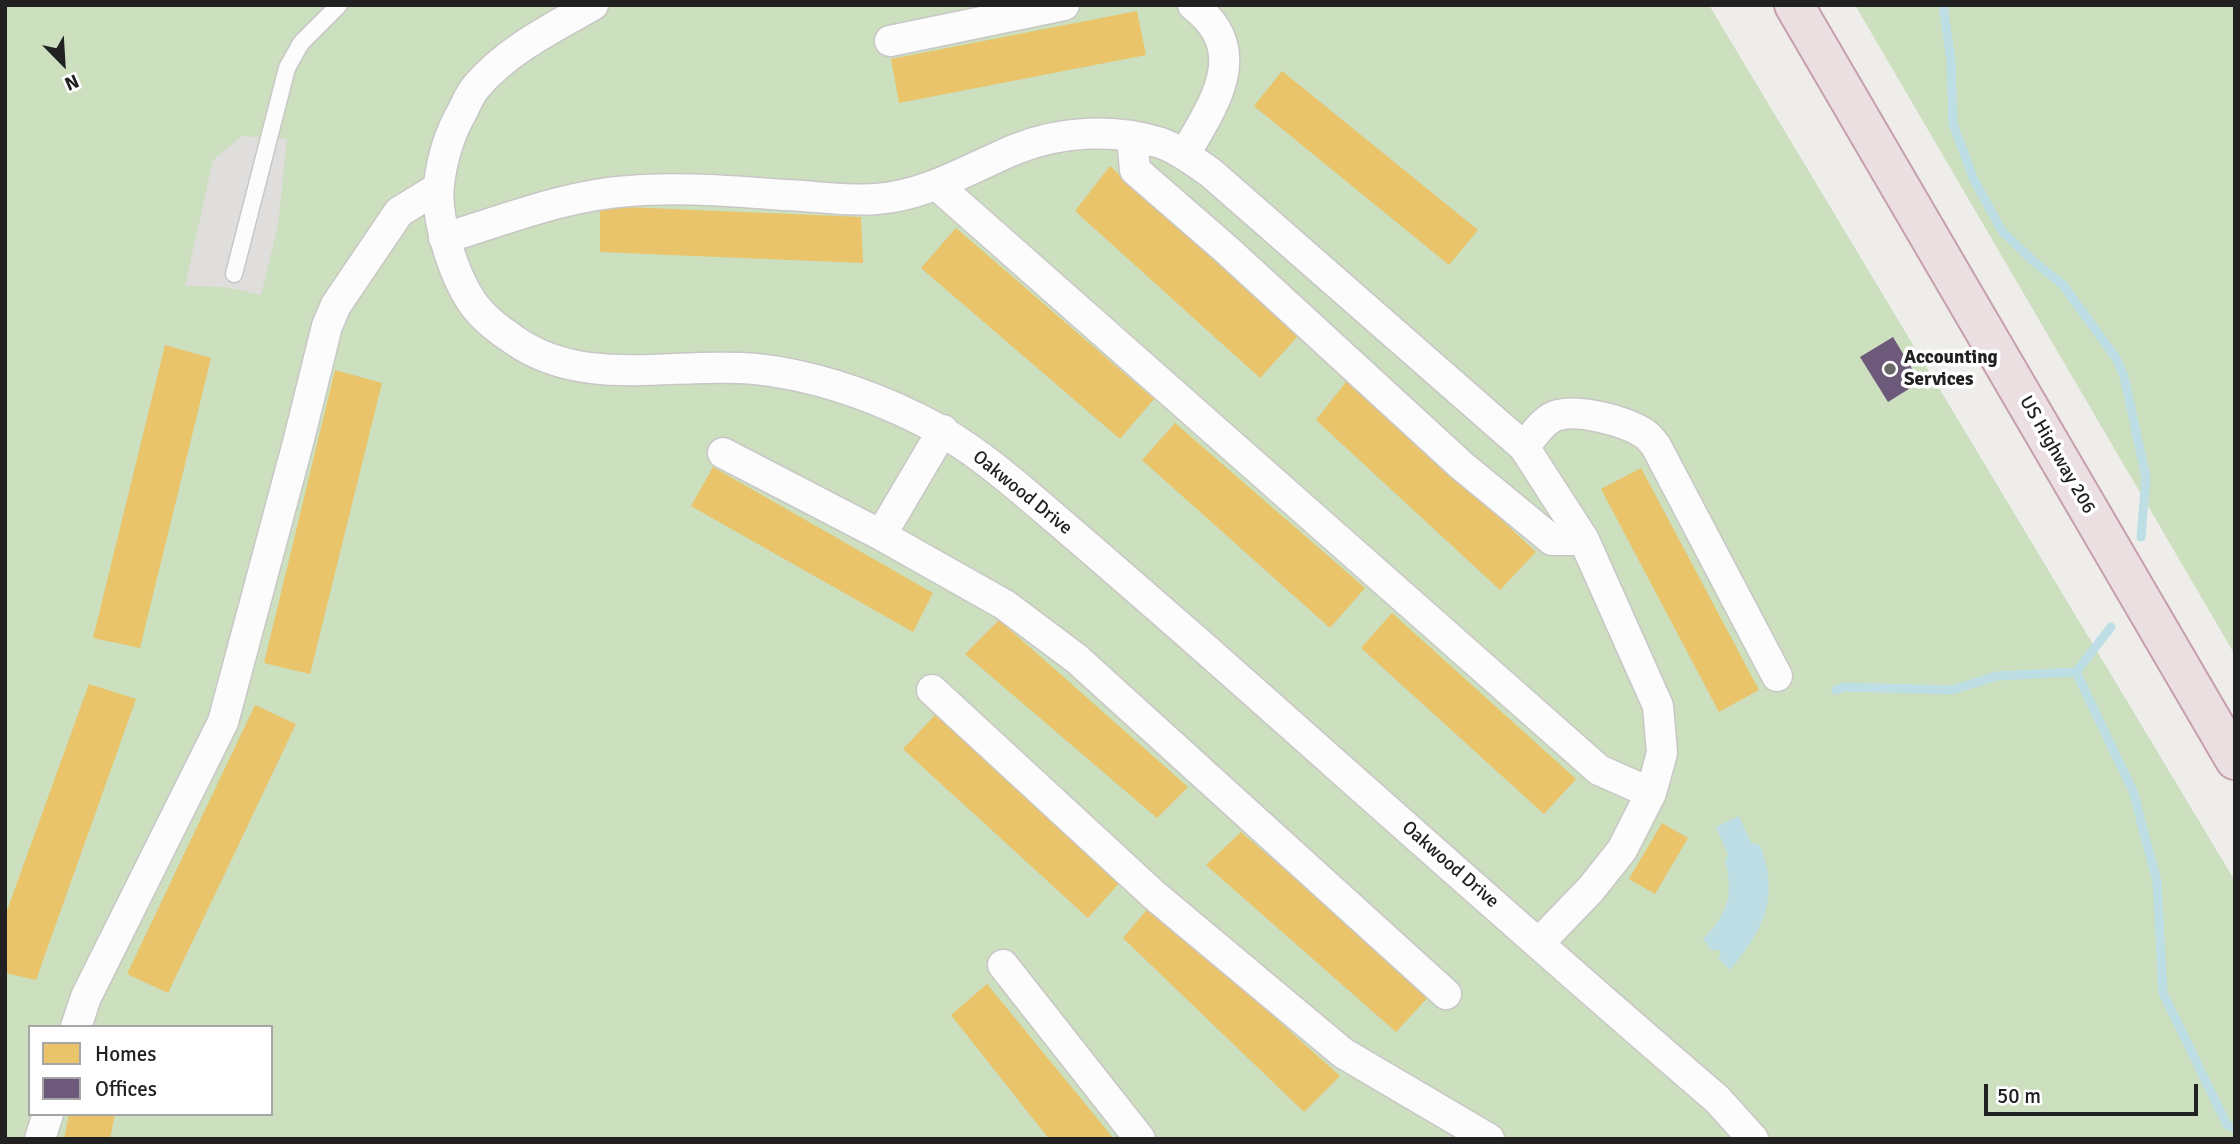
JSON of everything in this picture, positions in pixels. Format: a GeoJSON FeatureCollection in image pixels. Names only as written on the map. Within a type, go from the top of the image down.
{"type":"FeatureCollection","features":[{"type":"Feature","properties":{"kind":"highway","name":"US Highway 206"},"geometry":{"type":"LineString","coordinates":[[1794,5],[2235,760]]}},
{"type":"Feature","properties":{"kind":"street","name":"Oakwood Drive"},"geometry":{"type":"LineString","coordinates":[[593,5],[519,50],[474,89],[451,131],[438,188],[444,238],[464,287],[482,314],[495,327],[522,346],[548,358],[579,367],[612,371],[724,367],[795,375],[882,401],[943,430],[1010,480],[1114,569],[1717,1099],[1753,1139]]}},
{"type":"Feature","properties":{"kind":"street"},"geometry":{"type":"LineString","coordinates":[[890,41],[1064,5]]}},
{"type":"Feature","properties":{"kind":"street"},"geometry":{"type":"LineString","coordinates":[[1185,154],[1216,98],[1224,74],[1225,52],[1222,42],[1205,14],[1194,5]]}},
{"type":"Feature","properties":{"kind":"street"},"geometry":{"type":"LineString","coordinates":[[444,238],[585,196],[630,190],[718,191],[876,200],[937,185],[1018,148],[1052,138],[1093,133],[1132,137],[1162,144],[1185,154],[1211,173],[1524,447],[1584,540],[1658,706],[1662,753],[1651,793],[1622,850],[1591,889],[1539,943]]}},
{"type":"Feature","properties":{"kind":"street"},"geometry":{"type":"LineString","coordinates":[[1132,137],[1135,170],[1227,250],[1461,466],[1552,540],[1584,540]]}},
{"type":"Feature","properties":{"kind":"street"},"geometry":{"type":"LineString","coordinates":[[937,185],[1599,770],[1651,793]]}},
{"type":"Feature","properties":{"kind":"street"},"geometry":{"type":"LineString","coordinates":[[77,1025],[86,997],[223,722],[327,326],[336,305],[399,212],[438,188]]}},
{"type":"Feature","properties":{"kind":"street"},"geometry":{"type":"LineString","coordinates":[[1524,447],[1548,420],[1557,415],[1592,415],[1646,434],[1656,446],[1777,676]]}},
{"type":"Feature","properties":{"kind":"street"},"geometry":{"type":"LineString","coordinates":[[881,535],[943,430]]}},
{"type":"Feature","properties":{"kind":"street"},"geometry":{"type":"LineString","coordinates":[[723,453],[881,535],[1005,605],[1077,659],[1446,995]]}},
{"type":"Feature","properties":{"kind":"street"},"geometry":{"type":"LineString","coordinates":[[932,690],[1154,895],[1343,1053],[1489,1139]]}},
{"type":"Feature","properties":{"kind":"street"},"geometry":{"type":"LineString","coordinates":[[1003,965],[1140,1139]]}},
{"type":"Feature","properties":{"kind":"street"},"geometry":{"type":"LineString","coordinates":[[40,1139],[47,1116]]}},
{"type":"Feature","properties":{"kind":"lane"},"geometry":{"type":"LineString","coordinates":[[234,274],[287,68],[301,43],[339,5]]}},
{"type":"Feature","properties":{"kind":"green space"},"geometry":{"type":"Polygon","coordinates":[[[5,5],[1709,5],[2235,881],[2235,1139],[5,1139],[5,5]]]}},
{"type":"Feature","properties":{"kind":"green space"},"geometry":{"type":"Polygon","coordinates":[[[1855,5],[2235,5],[2235,655],[1855,5]]]}},
{"type":"Feature","properties":{"kind":"shaded area"},"geometry":{"type":"Polygon","coordinates":[[[242,136],[287,139],[278,225],[261,295],[226,287],[185,286],[213,160],[242,136]]]}},
{"type":"Feature","properties":{"kind":"water"},"geometry":{"type":"Polygon","coordinates":[[[1739,816],[1751,843],[1760,845],[1769,881],[1765,912],[1760,926],[1730,970],[1718,958],[1721,953],[1711,950],[1703,939],[1718,921],[1729,894],[1725,861],[1728,855],[1716,827],[1739,816]]]}},
{"type":"Feature","properties":{"kind":"building: Homes"},"geometry":{"type":"Polygon","coordinates":[[[1137,11],[1146,55],[899,103],[891,59],[1137,11]]]}},
{"type":"Feature","properties":{"kind":"building: Homes"},"geometry":{"type":"Polygon","coordinates":[[[1282,71],[1478,230],[1449,265],[1254,106],[1282,71]]]}},
{"type":"Feature","properties":{"kind":"building: Homes"},"geometry":{"type":"Polygon","coordinates":[[[1110,166],[1298,336],[1260,378],[1075,211],[1110,166]]]}},
{"type":"Feature","properties":{"kind":"building: Homes"},"geometry":{"type":"Polygon","coordinates":[[[600,206],[861,217],[863,263],[600,252],[600,206]]]}},
{"type":"Feature","properties":{"kind":"building: Homes"},"geometry":{"type":"Polygon","coordinates":[[[956,228],[1154,399],[1120,439],[921,268],[956,228]]]}},
{"type":"Feature","properties":{"kind":"building: Homes"},"geometry":{"type":"Polygon","coordinates":[[[165,345],[211,358],[140,648],[93,638],[165,345]]]}},
{"type":"Feature","properties":{"kind":"building: Homes"},"geometry":{"type":"Polygon","coordinates":[[[335,370],[382,383],[310,674],[264,663],[335,370]]]}},
{"type":"Feature","properties":{"kind":"building: Homes"},"geometry":{"type":"Polygon","coordinates":[[[1349,378],[1536,552],[1500,590],[1316,420],[1349,378]]]}},
{"type":"Feature","properties":{"kind":"building: Homes"},"geometry":{"type":"Polygon","coordinates":[[[1175,423],[1365,588],[1330,628],[1142,460],[1175,423]]]}},
{"type":"Feature","properties":{"kind":"building: Homes"},"geometry":{"type":"Polygon","coordinates":[[[713,467],[933,593],[913,632],[691,506],[713,467]]]}},
{"type":"Feature","properties":{"kind":"building: Homes"},"geometry":{"type":"Polygon","coordinates":[[[1641,468],[1759,690],[1719,712],[1601,489],[1641,468]]]}},
{"type":"Feature","properties":{"kind":"building: Homes"},"geometry":{"type":"Polygon","coordinates":[[[1392,613],[1576,779],[1544,814],[1361,648],[1392,613]]]}},
{"type":"Feature","properties":{"kind":"building: Homes"},"geometry":{"type":"Polygon","coordinates":[[[999,620],[1188,787],[1157,818],[965,654],[999,620]]]}},
{"type":"Feature","properties":{"kind":"building: Homes"},"geometry":{"type":"Polygon","coordinates":[[[89,684],[136,699],[36,980],[5,973],[5,916],[89,684]]]}},
{"type":"Feature","properties":{"kind":"building: Homes"},"geometry":{"type":"Polygon","coordinates":[[[255,705],[296,724],[168,993],[127,974],[255,705]]]}},
{"type":"Feature","properties":{"kind":"building: Homes"},"geometry":{"type":"Polygon","coordinates":[[[937,713],[1122,880],[1088,918],[903,749],[937,713]]]}},
{"type":"Feature","properties":{"kind":"building: Homes"},"geometry":{"type":"Polygon","coordinates":[[[1662,823],[1688,838],[1655,894],[1629,879],[1662,823]]]}},
{"type":"Feature","properties":{"kind":"building: Homes"},"geometry":{"type":"Polygon","coordinates":[[[1241,832],[1430,995],[1396,1032],[1206,865],[1241,832]]]}},
{"type":"Feature","properties":{"kind":"building: Homes"},"geometry":{"type":"Polygon","coordinates":[[[1150,906],[1340,1076],[1304,1112],[1123,938],[1150,906]]]}},
{"type":"Feature","properties":{"kind":"building: Homes"},"geometry":{"type":"Polygon","coordinates":[[[987,984],[1114,1139],[1049,1139],[951,1015],[987,984]]]}},
{"type":"Feature","properties":{"kind":"building: Homes"},"geometry":{"type":"Polygon","coordinates":[[[69,1116],[115,1116],[110,1139],[64,1139],[69,1116]]]}},
{"type":"Feature","properties":{"kind":"building: Offices","name":"Accounting Services"},"geometry":{"type":"Polygon","coordinates":[[[1893,337],[1920,382],[1888,402],[1860,357],[1893,337]]]}},
{"type":"Feature","properties":{"kind":"waterway"},"geometry":{"type":"LineString","coordinates":[[1943,5],[1951,60],[1953,124],[1974,180],[2002,231],[2063,285],[2116,358],[2124,376],[2146,478],[2141,537]]}},
{"type":"Feature","properties":{"kind":"waterway"},"geometry":{"type":"LineString","coordinates":[[1836,690],[1844,687],[1952,690],[1997,676],[2076,672],[2111,627]]}},
{"type":"Feature","properties":{"kind":"waterway"},"geometry":{"type":"LineString","coordinates":[[2076,672],[2133,791],[2157,882],[2163,993],[2227,1125],[2235,1128]]}},
{"type":"Feature","properties":{"kind":"place","name":"Accounting Services"},"geometry":{"type":"Point","coordinates":[1890,369]}}]}
